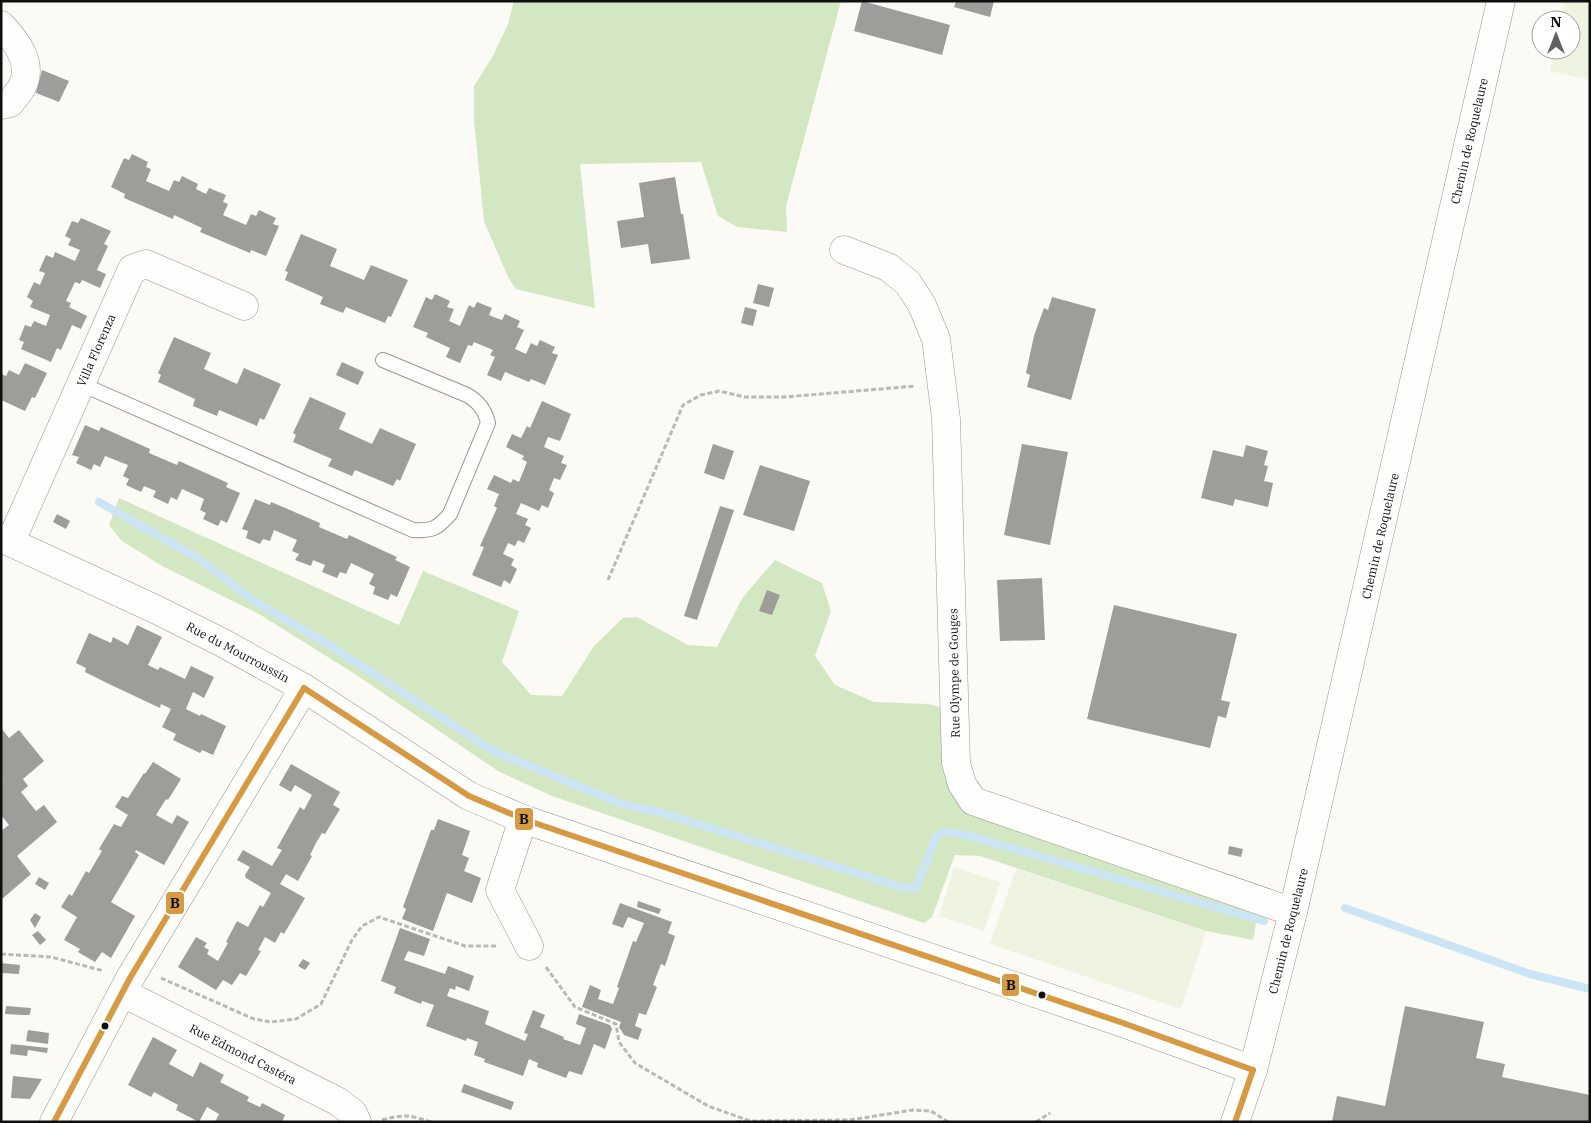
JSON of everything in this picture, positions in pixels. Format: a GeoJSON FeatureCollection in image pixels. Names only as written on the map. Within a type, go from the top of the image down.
{"type":"FeatureCollection","features":[{"type":"Feature","properties":{"kind":"street","name":"Chemin de Roquelaure"},"geometry":{"type":"LineString","coordinates":[[1235,1122],[1253,1070],[1293,912],[1501,1]]}},
{"type":"Feature","properties":{"kind":"street"},"geometry":{"type":"LineString","coordinates":[[1,24],[16,40],[24,55],[26,74],[22,87],[10,103],[1,105]]}},
{"type":"Feature","properties":{"kind":"street","name":"Rue Olympe de Gouges"},"geometry":{"type":"LineString","coordinates":[[844,250],[888,267],[908,283],[922,305],[936,339],[947,429],[956,763],[962,784],[973,801],[1293,912]]}},
{"type":"Feature","properties":{"kind":"street","name":"Villa Florenza"},"geometry":{"type":"LineString","coordinates":[[6,539],[81,384],[132,269],[146,264],[244,306]]}},
{"type":"Feature","properties":{"kind":"street","name":"Rue du Mourroussin"},"geometry":{"type":"LineString","coordinates":[[6,539],[223,643],[304,688],[469,796],[523,819],[1123,1023],[1253,1070]]}},
{"type":"Feature","properties":{"kind":"street"},"geometry":{"type":"LineString","coordinates":[[54,1122],[127,986],[304,688]]}},
{"type":"Feature","properties":{"kind":"street"},"geometry":{"type":"LineString","coordinates":[[523,819],[500,890],[530,946]]}},
{"type":"Feature","properties":{"kind":"street","name":"Rue Edmond Castéra"},"geometry":{"type":"LineString","coordinates":[[127,986],[338,1101],[353,1113],[357,1122]]}},
{"type":"Feature","properties":{"kind":"lane"},"geometry":{"type":"LineString","coordinates":[[81,384],[413,530],[429,531],[440,525],[450,514],[488,423],[486,413],[477,401],[383,360]]}},
{"type":"Feature","properties":{"kind":"path"},"geometry":{"type":"LineString","coordinates":[[608,580],[683,405],[701,395],[719,392],[744,397],[785,397],[942,384]]}},
{"type":"Feature","properties":{"kind":"path"},"geometry":{"type":"LineString","coordinates":[[1,954],[51,957],[127,986],[157,976],[254,1019],[271,1022],[296,1018],[321,1004],[352,940],[362,926],[379,917],[465,946],[530,946],[575,1007],[616,1024],[619,1042],[635,1063],[708,1106],[750,1120]]}},
{"type":"Feature","properties":{"kind":"path"},"geometry":{"type":"LineString","coordinates":[[736,1122],[750,1120],[850,1120],[913,1110],[931,1111],[948,1122]]}},
{"type":"Feature","properties":{"kind":"path"},"geometry":{"type":"LineString","coordinates":[[1036,1122],[1050,1114]]}},
{"type":"Feature","properties":{"kind":"path"},"geometry":{"type":"LineString","coordinates":[[374,1122],[401,1115],[415,1116],[431,1122]]}},
{"type":"Feature","properties":{"kind":"green space"},"geometry":{"type":"Polygon","coordinates":[[[514,1],[841,1],[786,206],[787,232],[737,227],[718,216],[701,162],[580,164],[595,308],[516,289],[508,277],[484,221],[474,120],[474,86],[493,56],[508,24],[514,1]]]}},
{"type":"Feature","properties":{"kind":"green space"},"geometry":{"type":"Polygon","coordinates":[[[1565,1],[1590,1],[1590,80],[1550,71],[1552,60],[1581,60],[1581,10],[1563,10],[1565,1]]]}},
{"type":"Feature","properties":{"kind":"green space"},"geometry":{"type":"Polygon","coordinates":[[[119,498],[399,625],[423,571],[519,611],[502,662],[531,695],[562,696],[594,646],[623,618],[637,617],[688,645],[717,647],[743,597],[775,560],[822,583],[831,611],[815,656],[835,685],[874,702],[928,704],[947,709],[953,791],[1259,907],[1253,940],[1206,931],[980,856],[955,855],[932,917],[924,923],[552,796],[498,771],[355,674],[259,614],[162,566],[122,541],[109,525],[119,498]]]}},
{"type":"Feature","properties":{"kind":"green space"},"geometry":{"type":"Polygon","coordinates":[[[954,867],[1000,882],[984,931],[939,916],[954,867]]]}},
{"type":"Feature","properties":{"kind":"green space"},"geometry":{"type":"Polygon","coordinates":[[[1016,869],[1206,931],[1181,1009],[990,944],[1016,869]]]}},
{"type":"Feature","properties":{"kind":"building"},"geometry":{"type":"Polygon","coordinates":[[[862,1],[950,25],[942,55],[854,31],[862,1]]]}},
{"type":"Feature","properties":{"kind":"building"},"geometry":{"type":"Polygon","coordinates":[[[956,1],[994,1],[990,17],[954,7],[956,1]]]}},
{"type":"Feature","properties":{"kind":"building"},"geometry":{"type":"Polygon","coordinates":[[[42,70],[69,81],[59,102],[36,93],[42,70]]]}},
{"type":"Feature","properties":{"kind":"building"},"geometry":{"type":"Polygon","coordinates":[[[132,154],[148,162],[146,167],[151,169],[146,181],[169,191],[174,180],[179,182],[182,176],[198,184],[196,189],[206,194],[209,188],[226,195],[223,202],[228,204],[223,215],[246,225],[251,214],[256,216],[259,210],[276,218],[273,224],[279,226],[266,256],[251,250],[250,253],[200,232],[202,228],[174,215],[173,219],[124,198],[125,194],[111,187],[124,158],[129,160],[132,154]]]}},
{"type":"Feature","properties":{"kind":"building"},"geometry":{"type":"Polygon","coordinates":[[[675,177],[690,259],[651,264],[648,244],[621,248],[617,221],[644,217],[639,183],[675,177]]]}},
{"type":"Feature","properties":{"kind":"building"},"geometry":{"type":"Polygon","coordinates":[[[81,218],[111,231],[104,244],[108,246],[97,270],[106,274],[100,288],[82,280],[80,284],[75,282],[66,301],[71,303],[69,307],[87,316],[81,329],[72,325],[61,350],[57,348],[51,362],[21,349],[24,342],[19,340],[25,325],[31,327],[34,321],[46,326],[50,315],[30,307],[33,301],[27,297],[34,282],[40,285],[45,273],[39,271],[46,255],[53,258],[55,252],[75,261],[80,250],[68,245],[71,239],[65,236],[72,221],[78,223],[81,218]]]}},
{"type":"Feature","properties":{"kind":"building"},"geometry":{"type":"Polygon","coordinates":[[[301,234],[337,249],[330,266],[364,280],[371,265],[408,280],[391,317],[388,316],[385,323],[346,307],[343,313],[320,304],[323,297],[285,280],[288,272],[285,271],[301,234]]]}},
{"type":"Feature","properties":{"kind":"building"},"geometry":{"type":"Polygon","coordinates":[[[758,284],[774,288],[769,307],[753,303],[758,284]]]}},
{"type":"Feature","properties":{"kind":"building"},"geometry":{"type":"Polygon","coordinates":[[[435,294],[450,301],[447,307],[454,309],[449,321],[460,326],[469,305],[474,308],[477,302],[492,308],[489,315],[502,320],[505,314],[520,321],[517,327],[524,330],[515,349],[526,354],[531,343],[537,346],[540,340],[555,347],[552,353],[558,355],[545,385],[531,379],[529,382],[505,372],[501,381],[487,375],[495,357],[490,355],[493,350],[474,342],[472,346],[468,345],[460,363],[446,357],[450,348],[426,337],[428,333],[413,327],[426,297],[432,300],[435,294]]]}},
{"type":"Feature","properties":{"kind":"building"},"geometry":{"type":"Polygon","coordinates":[[[1052,297],[1096,309],[1071,400],[1027,387],[1030,375],[1026,373],[1034,336],[1044,308],[1048,310],[1052,297]]]}},
{"type":"Feature","properties":{"kind":"building"},"geometry":{"type":"Polygon","coordinates":[[[745,307],[757,310],[753,326],[741,323],[745,307]]]}},
{"type":"Feature","properties":{"kind":"building"},"geometry":{"type":"Polygon","coordinates":[[[174,337],[211,353],[204,369],[237,384],[244,368],[281,384],[264,420],[260,418],[257,426],[219,410],[217,416],[193,406],[195,399],[158,382],[161,375],[158,373],[174,337]]]}},
{"type":"Feature","properties":{"kind":"building"},"geometry":{"type":"Polygon","coordinates":[[[342,362],[364,372],[358,385],[336,375],[342,362]]]}},
{"type":"Feature","properties":{"kind":"building"},"geometry":{"type":"Polygon","coordinates":[[[25,363],[47,373],[35,398],[32,397],[25,411],[1,400],[1,374],[6,376],[9,370],[19,375],[25,363]]]}},
{"type":"Feature","properties":{"kind":"building"},"geometry":{"type":"Polygon","coordinates":[[[310,397],[346,413],[339,429],[372,444],[380,428],[416,444],[400,481],[397,479],[393,486],[355,470],[352,476],[328,466],[332,459],[293,442],[296,435],[293,433],[310,397]]]}},
{"type":"Feature","properties":{"kind":"building"},"geometry":{"type":"Polygon","coordinates":[[[542,401],[571,414],[560,441],[548,437],[544,447],[564,456],[561,463],[567,465],[560,480],[554,478],[549,490],[554,493],[548,508],[542,505],[539,511],[521,503],[516,514],[528,519],[525,525],[531,528],[524,543],[518,540],[515,546],[508,543],[503,554],[514,559],[511,565],[517,569],[510,584],[504,580],[501,587],[472,575],[484,547],[480,546],[497,508],[494,506],[499,494],[487,489],[494,475],[511,483],[513,479],[519,482],[527,462],[522,459],[524,456],[506,447],[512,434],[521,438],[527,426],[530,428],[542,401]]]}},
{"type":"Feature","properties":{"kind":"building"},"geometry":{"type":"Polygon","coordinates":[[[85,425],[99,431],[101,427],[150,449],[149,453],[177,465],[179,461],[228,483],[226,487],[240,493],[227,523],[221,520],[218,526],[203,519],[206,513],[200,510],[204,499],[182,489],[177,500],[171,497],[168,504],[153,497],[156,491],[144,486],[141,492],[126,485],[129,479],[123,476],[128,465],[105,456],[100,467],[94,464],[91,470],[76,463],[79,457],[72,455],[85,425]]]}},
{"type":"Feature","properties":{"kind":"building"},"geometry":{"type":"Polygon","coordinates":[[[713,444],[734,451],[724,480],[704,473],[713,444]]]}},
{"type":"Feature","properties":{"kind":"building"},"geometry":{"type":"Polygon","coordinates":[[[1022,444],[1068,452],[1050,545],[1004,535],[1022,444]]]}},
{"type":"Feature","properties":{"kind":"building"},"geometry":{"type":"Polygon","coordinates":[[[1246,445],[1268,451],[1264,465],[1268,466],[1264,481],[1273,483],[1268,507],[1235,499],[1233,506],[1201,498],[1213,450],[1243,457],[1246,445]]]}},
{"type":"Feature","properties":{"kind":"building"},"geometry":{"type":"Polygon","coordinates":[[[760,465],[810,481],[794,531],[743,515],[760,465]]]}},
{"type":"Feature","properties":{"kind":"building"},"geometry":{"type":"Polygon","coordinates":[[[255,499],[270,505],[271,502],[320,523],[319,527],[347,539],[349,535],[397,557],[395,560],[410,567],[397,597],[391,594],[388,600],[373,594],[375,587],[369,584],[374,574],[351,563],[346,574],[340,572],[337,578],[322,572],[325,565],[313,560],[311,566],[295,560],[299,554],[292,551],[297,540],[274,530],[270,541],[263,539],[260,544],[246,538],[248,531],[242,529],[255,499]]]}},
{"type":"Feature","properties":{"kind":"building"},"geometry":{"type":"Polygon","coordinates":[[[720,506],[734,510],[697,620],[684,616],[720,506]]]}},
{"type":"Feature","properties":{"kind":"building"},"geometry":{"type":"Polygon","coordinates":[[[57,514],[70,521],[66,529],[53,522],[57,514]]]}},
{"type":"Feature","properties":{"kind":"building"},"geometry":{"type":"Polygon","coordinates":[[[1042,578],[1045,640],[1000,641],[997,580],[1042,578]]]}},
{"type":"Feature","properties":{"kind":"building"},"geometry":{"type":"Polygon","coordinates":[[[767,590],[780,595],[772,615],[759,611],[767,590]]]}},
{"type":"Feature","properties":{"kind":"building"},"geometry":{"type":"Polygon","coordinates":[[[1114,605],[1237,634],[1221,700],[1230,702],[1226,718],[1218,716],[1210,748],[1087,719],[1114,605]]]}},
{"type":"Feature","properties":{"kind":"building"},"geometry":{"type":"Polygon","coordinates":[[[137,625],[162,637],[148,665],[158,670],[160,667],[185,679],[191,666],[214,677],[204,698],[193,692],[186,709],[226,726],[213,755],[202,750],[200,753],[173,740],[176,734],[162,727],[171,709],[161,704],[160,708],[111,685],[85,672],[86,668],[76,663],[89,633],[111,643],[113,637],[128,645],[137,625]]]}},
{"type":"Feature","properties":{"kind":"building"},"geometry":{"type":"Polygon","coordinates":[[[1,728],[9,738],[19,730],[44,761],[23,779],[28,786],[21,792],[36,811],[44,805],[57,822],[17,856],[31,874],[1,900],[1,831],[9,825],[1,815],[1,780],[3,779],[1,776],[1,728]]]}},
{"type":"Feature","properties":{"kind":"building"},"geometry":{"type":"Polygon","coordinates":[[[153,762],[181,779],[156,815],[172,824],[177,815],[189,822],[164,865],[136,850],[135,852],[139,855],[111,902],[135,916],[111,958],[102,952],[95,962],[78,952],[80,949],[64,940],[77,917],[61,907],[69,894],[72,896],[86,871],[89,873],[102,851],[99,849],[114,824],[121,827],[128,815],[115,807],[122,796],[128,798],[153,762]]]}},
{"type":"Feature","properties":{"kind":"building"},"geometry":{"type":"Polygon","coordinates":[[[291,764],[340,792],[333,805],[340,809],[325,834],[322,833],[316,843],[310,855],[312,856],[298,881],[286,874],[280,884],[305,898],[284,934],[281,932],[275,943],[265,937],[258,950],[261,951],[246,976],[240,973],[232,985],[223,980],[216,990],[178,967],[196,937],[207,943],[204,947],[209,950],[207,954],[218,961],[237,921],[248,927],[260,905],[263,907],[271,893],[246,878],[245,875],[250,867],[237,860],[243,850],[272,866],[282,850],[277,848],[300,807],[304,810],[312,795],[295,785],[291,792],[279,785],[291,764]]]}},
{"type":"Feature","properties":{"kind":"building"},"geometry":{"type":"Polygon","coordinates":[[[438,819],[470,831],[462,855],[469,858],[464,871],[481,878],[472,903],[447,893],[433,931],[402,919],[406,909],[403,907],[431,830],[434,830],[438,819]]]}},
{"type":"Feature","properties":{"kind":"building"},"geometry":{"type":"Polygon","coordinates":[[[1229,846],[1243,849],[1241,857],[1228,854],[1229,846]]]}},
{"type":"Feature","properties":{"kind":"building"},"geometry":{"type":"Polygon","coordinates":[[[39,877],[49,883],[45,890],[35,884],[39,877]]]}},
{"type":"Feature","properties":{"kind":"building"},"geometry":{"type":"Polygon","coordinates":[[[638,901],[661,909],[659,914],[637,907],[638,901]]]}},
{"type":"Feature","properties":{"kind":"building"},"geometry":{"type":"Polygon","coordinates":[[[620,903],[672,922],[668,933],[675,936],[665,966],[661,964],[653,985],[657,987],[646,1015],[639,1013],[635,1026],[642,1029],[638,1040],[624,1035],[619,1027],[621,1022],[582,1007],[590,985],[601,990],[598,999],[613,1004],[633,941],[636,942],[644,923],[628,917],[623,928],[612,924],[620,903]]]}},
{"type":"Feature","properties":{"kind":"building"},"geometry":{"type":"Polygon","coordinates":[[[35,913],[41,917],[35,928],[30,920],[35,913]]]}},
{"type":"Feature","properties":{"kind":"building"},"geometry":{"type":"Polygon","coordinates":[[[400,928],[430,939],[424,956],[408,951],[404,960],[445,974],[448,966],[474,976],[469,991],[456,986],[455,990],[450,988],[447,996],[489,1011],[485,1024],[525,1041],[528,1034],[524,1033],[533,1010],[545,1015],[540,1027],[564,1037],[563,1039],[580,1045],[586,1028],[576,1024],[579,1014],[610,1025],[612,1029],[605,1049],[594,1044],[582,1075],[569,1071],[566,1078],[537,1067],[538,1063],[529,1059],[523,1076],[484,1062],[485,1059],[474,1055],[478,1042],[467,1038],[466,1041],[426,1026],[434,1005],[422,1001],[421,1004],[394,993],[396,987],[381,981],[400,928]]]}},
{"type":"Feature","properties":{"kind":"building"},"geometry":{"type":"Polygon","coordinates":[[[38,931],[46,940],[40,945],[32,935],[38,931]]]}},
{"type":"Feature","properties":{"kind":"building"},"geometry":{"type":"Polygon","coordinates":[[[303,959],[310,963],[305,970],[298,966],[303,959]]]}},
{"type":"Feature","properties":{"kind":"building"},"geometry":{"type":"Polygon","coordinates":[[[1,963],[20,965],[19,974],[1,973],[1,963]]]}},
{"type":"Feature","properties":{"kind":"building"},"geometry":{"type":"Polygon","coordinates":[[[6,1006],[31,1008],[30,1014],[5,1014],[6,1006]]]}},
{"type":"Feature","properties":{"kind":"building"},"geometry":{"type":"Polygon","coordinates":[[[1405,1006],[1484,1022],[1476,1058],[1505,1064],[1502,1077],[1590,1095],[1590,1122],[1332,1122],[1337,1096],[1385,1106],[1405,1006]]]}},
{"type":"Feature","properties":{"kind":"building"},"geometry":{"type":"Polygon","coordinates":[[[28,1030],[49,1033],[48,1044],[26,1041],[28,1030]]]}},
{"type":"Feature","properties":{"kind":"building"},"geometry":{"type":"Polygon","coordinates":[[[153,1037],[177,1050],[169,1064],[193,1077],[200,1062],[224,1075],[220,1082],[249,1097],[247,1101],[260,1107],[262,1103],[285,1115],[282,1122],[215,1122],[219,1114],[207,1107],[199,1122],[176,1110],[178,1105],[154,1092],[151,1097],[128,1085],[153,1037]]]}},
{"type":"Feature","properties":{"kind":"building"},"geometry":{"type":"Polygon","coordinates":[[[11,1044],[48,1048],[47,1053],[28,1050],[27,1056],[10,1054],[11,1044]]]}},
{"type":"Feature","properties":{"kind":"building"},"geometry":{"type":"Polygon","coordinates":[[[13,1076],[42,1079],[30,1099],[11,1098],[13,1076]]]}},
{"type":"Feature","properties":{"kind":"building"},"geometry":{"type":"Polygon","coordinates":[[[464,1084],[514,1102],[511,1110],[461,1092],[464,1084]]]}},
{"type":"Feature","properties":{"kind":"waterway"},"geometry":{"type":"LineString","coordinates":[[99,502],[198,558],[254,601],[326,643],[495,752],[625,805],[659,812],[904,888],[916,888],[937,835],[951,832],[1264,921]]}},
{"type":"Feature","properties":{"kind":"waterway"},"geometry":{"type":"LineString","coordinates":[[1345,908],[1530,974],[1590,989]]}},
{"type":"Feature","properties":{"kind":"transit line","name":"B"},"geometry":{"type":"LineString","coordinates":[[304,688],[469,796],[523,819],[1123,1023],[1253,1070]]}},
{"type":"Feature","properties":{"kind":"transit line","name":"B"},"geometry":{"type":"LineString","coordinates":[[54,1122],[130,978],[304,688]]}},
{"type":"Feature","properties":{"kind":"transit line","name":"B"},"geometry":{"type":"LineString","coordinates":[[1235,1122],[1253,1070]]}}]}
